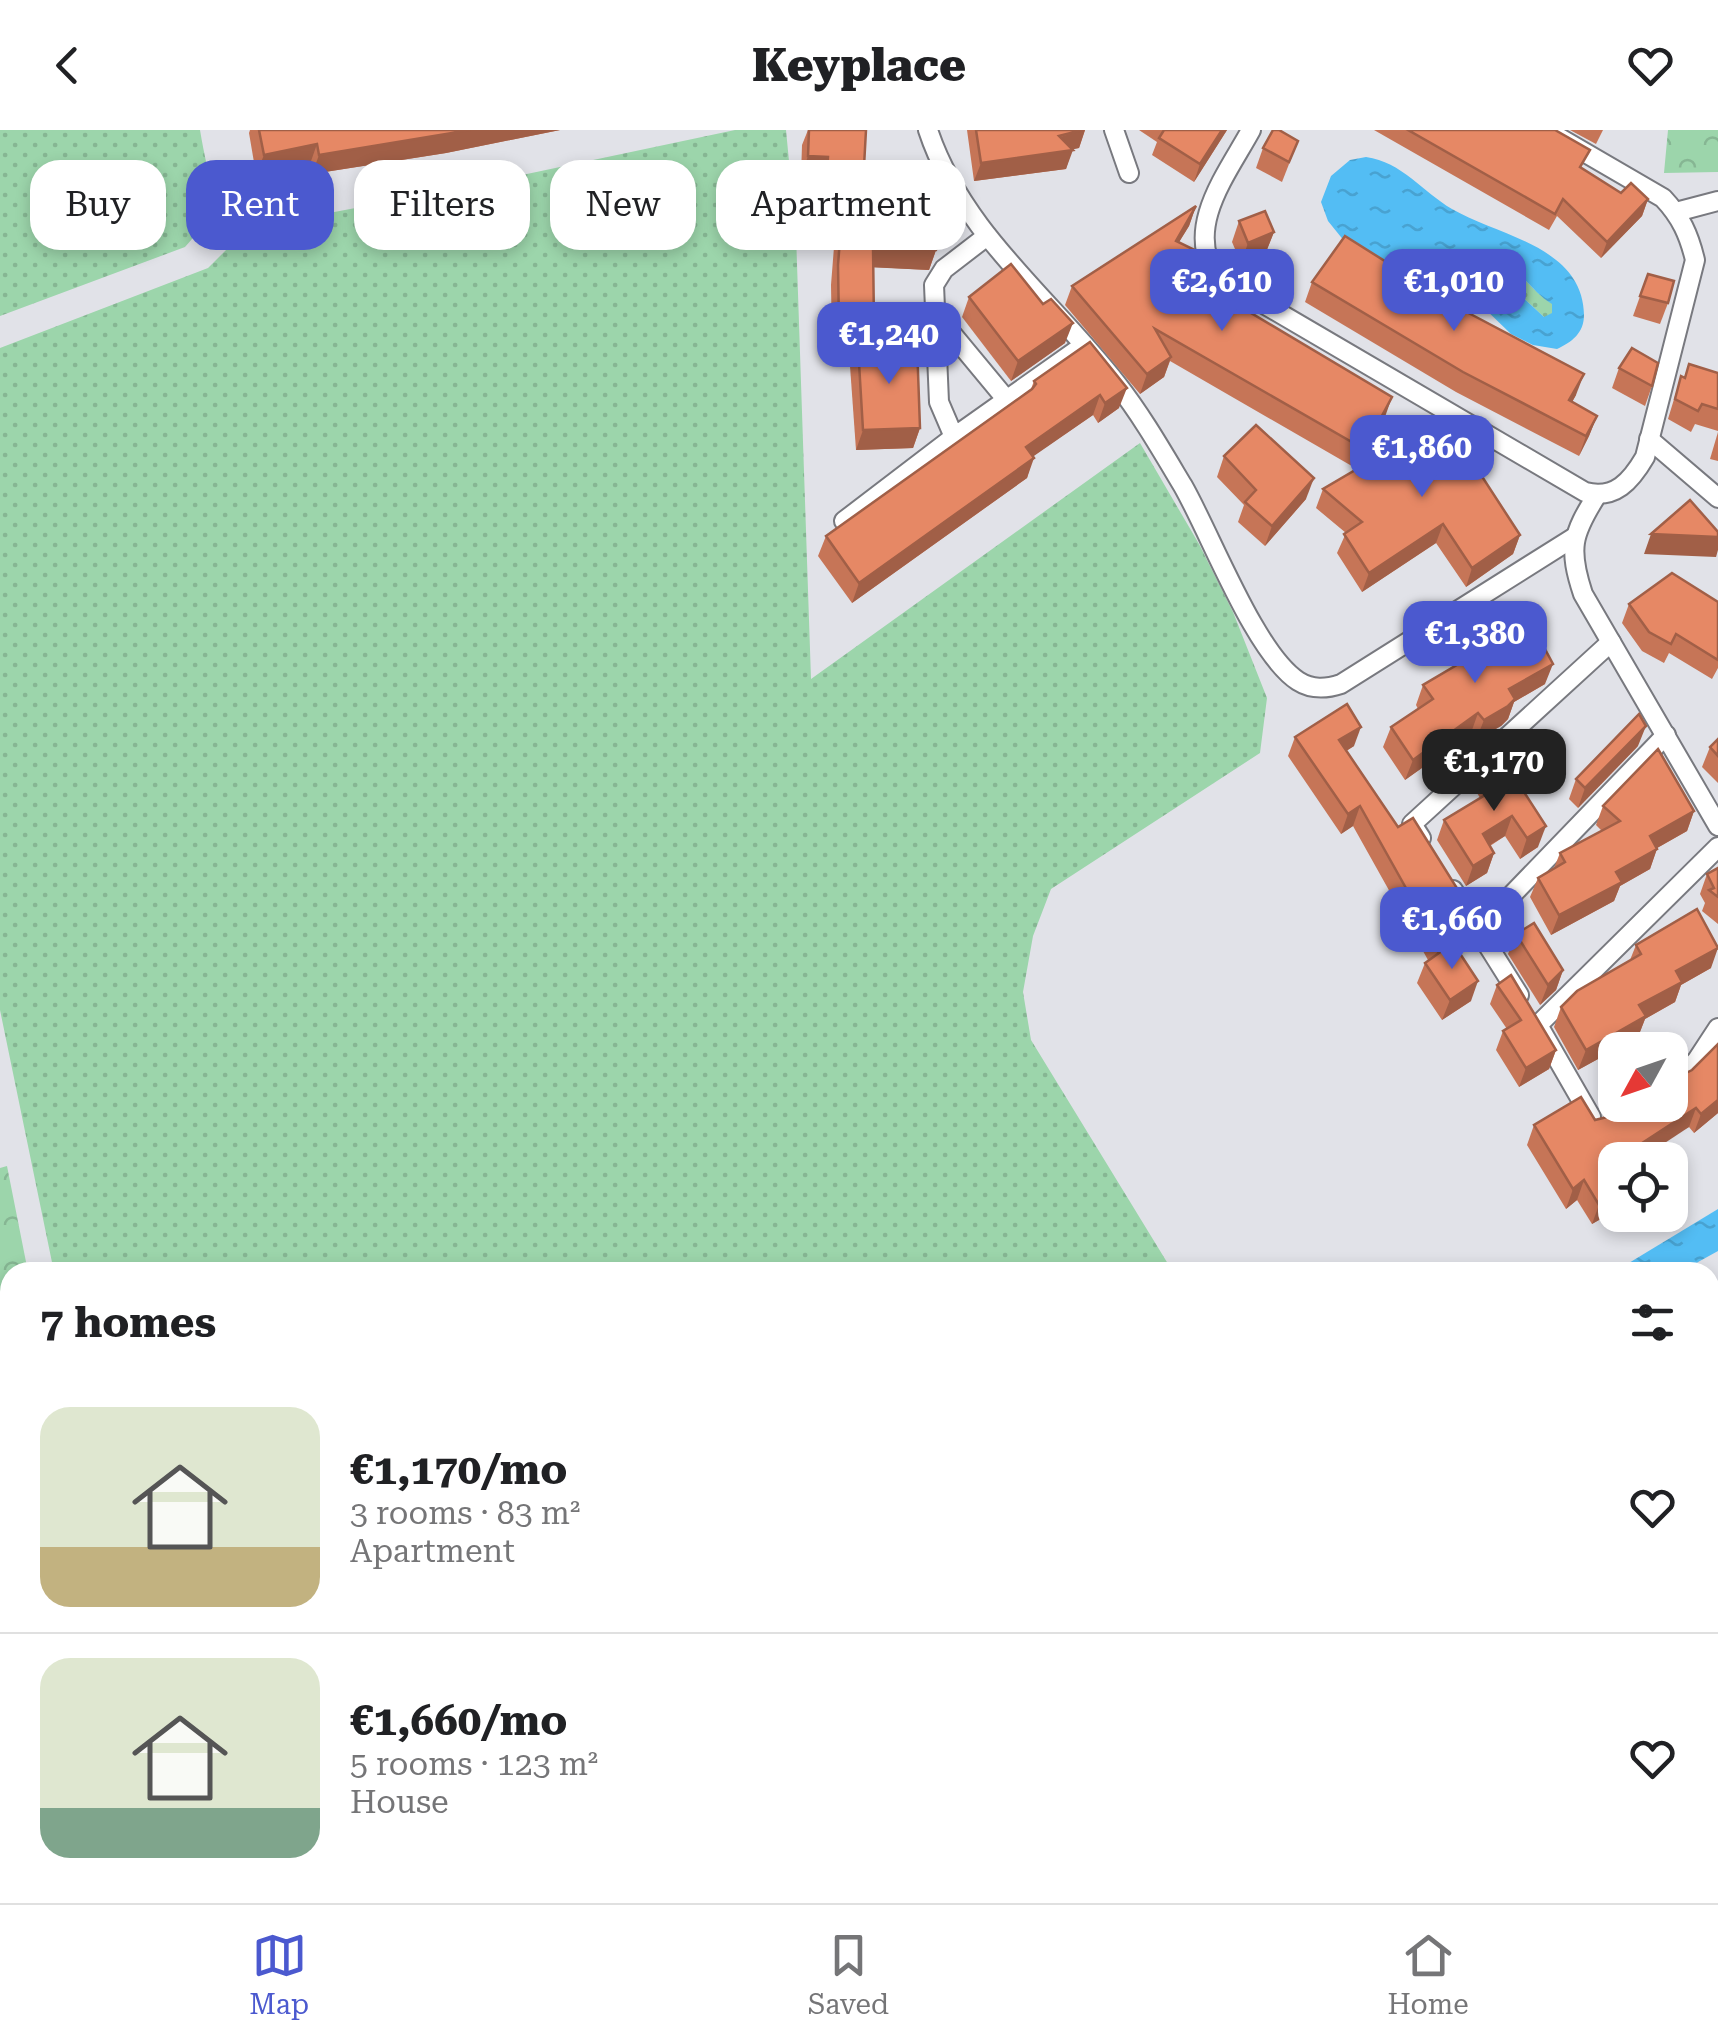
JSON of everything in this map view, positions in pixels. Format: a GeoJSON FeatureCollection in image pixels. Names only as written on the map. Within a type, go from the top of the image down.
{"type":"FeatureCollection","features":[{"type":"Feature","properties":{"kind":"lane"},"geometry":{"type":"LineString","coordinates":[[928,130],[946,177],[987,236],[1084,345],[1145,422],[1197,511],[1265,647],[1300,683],[1328,688],[1342,684],[1574,538]]}},
{"type":"Feature","properties":{"kind":"lane"},"geometry":{"type":"LineString","coordinates":[[1114,130],[1129,173]]}},
{"type":"Feature","properties":{"kind":"lane"},"geometry":{"type":"LineString","coordinates":[[1251,130],[1209,209],[1203,246],[1216,276],[1597,495],[1613,492],[1635,474],[1644,458],[1695,260],[1689,234],[1663,198],[1546,130]]}},
{"type":"Feature","properties":{"kind":"lane"},"geometry":{"type":"LineString","coordinates":[[1676,212],[1718,201]]}},
{"type":"Feature","properties":{"kind":"lane"},"geometry":{"type":"LineString","coordinates":[[954,437],[939,402],[934,285],[944,270],[987,236]]}},
{"type":"Feature","properties":{"kind":"lane"},"geometry":{"type":"LineString","coordinates":[[933,310],[1006,399]]}},
{"type":"Feature","properties":{"kind":"lane"},"geometry":{"type":"LineString","coordinates":[[844,520],[1084,345]]}},
{"type":"Feature","properties":{"kind":"lane"},"geometry":{"type":"LineString","coordinates":[[1649,439],[1718,498]]}},
{"type":"Feature","properties":{"kind":"lane"},"geometry":{"type":"LineString","coordinates":[[1597,495],[1574,538],[1574,565],[1583,594],[1718,826]]}},
{"type":"Feature","properties":{"kind":"lane"},"geometry":{"type":"LineString","coordinates":[[1601,1122],[1596,1125],[1412,824],[1611,642]]}},
{"type":"Feature","properties":{"kind":"lane"},"geometry":{"type":"LineString","coordinates":[[1478,930],[1666,735]]}},
{"type":"Feature","properties":{"kind":"lane"},"geometry":{"type":"LineString","coordinates":[[1538,1025],[1718,848]]}},
{"type":"Feature","properties":{"kind":"lane"},"geometry":{"type":"LineString","coordinates":[[1688,1069],[1718,1028]]}},
{"type":"Feature","properties":{"kind":"green space"},"geometry":{"type":"Polygon","coordinates":[[[0,130],[200,130],[206,160],[186,160],[185,247],[0,316],[0,130]]]}},
{"type":"Feature","properties":{"kind":"green space"},"geometry":{"type":"Polygon","coordinates":[[[735,130],[786,130],[789,160],[716,160],[716,250],[797,250],[811,679],[1140,443],[1233,612],[1267,698],[1260,753],[1051,889],[1033,936],[1023,992],[1031,1040],[1167,1262],[52,1262],[0,1010],[0,348],[208,268],[226,250],[334,250],[334,212],[354,208],[354,250],[530,250],[530,173],[550,169],[550,250],[696,250],[696,160],[593,160],[735,130]]]}},
{"type":"Feature","properties":{"kind":"green space"},"geometry":{"type":"Polygon","coordinates":[[[1668,130],[1718,130],[1718,172],[1664,173],[1668,130]]]}},
{"type":"Feature","properties":{"kind":"green space"},"geometry":{"type":"Polygon","coordinates":[[[1495,262],[1519,274],[1552,303],[1553,313],[1545,318],[1492,269],[1495,262]]]}},
{"type":"Feature","properties":{"kind":"green space"},"geometry":{"type":"Polygon","coordinates":[[[7,1166],[26,1262],[0,1262],[0,1168],[7,1166]]]}},
{"type":"Feature","properties":{"kind":"water"},"geometry":{"type":"Polygon","coordinates":[[[1366,157],[1391,165],[1452,209],[1554,258],[1580,292],[1584,315],[1579,332],[1557,349],[1533,345],[1511,334],[1452,277],[1388,266],[1349,247],[1328,221],[1321,202],[1331,176],[1350,160],[1366,157]],[[1495,262],[1492,269],[1544,317],[1552,313],[1552,304],[1495,262]]]}},
{"type":"Feature","properties":{"kind":"water"},"geometry":{"type":"Polygon","coordinates":[[[1718,1209],[1718,1251],[1698,1262],[1631,1262],[1680,1232],[1688,1232],[1688,1227],[1718,1209]]]}},
{"type":"Feature","properties":{"kind":"building"},"geometry":{"type":"Polygon","coordinates":[[[259,130],[470,130],[319,155],[317,144],[264,155],[259,130]]]}},
{"type":"Feature","properties":{"kind":"building"},"geometry":{"type":"Polygon","coordinates":[[[809,130],[866,130],[864,160],[808,156],[809,130]]]}},
{"type":"Feature","properties":{"kind":"building"},"geometry":{"type":"Polygon","coordinates":[[[976,130],[1082,130],[1059,136],[1073,150],[981,163],[976,130]]]}},
{"type":"Feature","properties":{"kind":"building"},"geometry":{"type":"Polygon","coordinates":[[[1164,130],[1222,130],[1200,164],[1159,138],[1164,130]]]}},
{"type":"Feature","properties":{"kind":"building"},"geometry":{"type":"Polygon","coordinates":[[[1273,130],[1298,141],[1289,162],[1263,148],[1273,130]]]}},
{"type":"Feature","properties":{"kind":"building"},"geometry":{"type":"Polygon","coordinates":[[[1408,130],[1555,130],[1590,150],[1580,167],[1621,193],[1631,183],[1648,199],[1607,242],[1563,199],[1555,214],[1408,130]]]}},
{"type":"Feature","properties":{"kind":"building"},"geometry":{"type":"Polygon","coordinates":[[[1196,206],[1176,241],[1207,256],[1194,279],[1392,397],[1364,449],[1155,329],[1171,357],[1147,374],[1072,286],[1196,206]]]}},
{"type":"Feature","properties":{"kind":"building"},"geometry":{"type":"Polygon","coordinates":[[[1265,211],[1274,232],[1248,243],[1239,221],[1265,211]]]}},
{"type":"Feature","properties":{"kind":"building"},"geometry":{"type":"Polygon","coordinates":[[[1345,236],[1461,309],[1584,374],[1569,400],[1597,416],[1586,436],[1463,372],[1312,282],[1345,236]]]}},
{"type":"Feature","properties":{"kind":"building"},"geometry":{"type":"Polygon","coordinates":[[[839,250],[873,250],[874,323],[839,324],[839,250]]]}},
{"type":"Feature","properties":{"kind":"building"},"geometry":{"type":"Polygon","coordinates":[[[1011,264],[1043,304],[1051,299],[1073,323],[1018,361],[969,297],[1011,264]]]}},
{"type":"Feature","properties":{"kind":"building"},"geometry":{"type":"Polygon","coordinates":[[[1648,274],[1674,281],[1668,303],[1640,296],[1648,274]]]}},
{"type":"Feature","properties":{"kind":"building"},"geometry":{"type":"Polygon","coordinates":[[[1090,342],[1127,388],[1105,403],[1100,395],[1026,447],[1034,458],[859,583],[826,536],[1032,389],[1034,381],[1090,342]]]}},
{"type":"Feature","properties":{"kind":"building"},"geometry":{"type":"Polygon","coordinates":[[[917,344],[920,428],[863,430],[858,346],[917,344]]]}},
{"type":"Feature","properties":{"kind":"building"},"geometry":{"type":"Polygon","coordinates":[[[1632,348],[1658,363],[1652,386],[1619,368],[1632,348]]]}},
{"type":"Feature","properties":{"kind":"building"},"geometry":{"type":"Polygon","coordinates":[[[1689,364],[1718,373],[1718,409],[1702,404],[1698,411],[1675,399],[1689,364]]]}},
{"type":"Feature","properties":{"kind":"building"},"geometry":{"type":"Polygon","coordinates":[[[1444,418],[1520,535],[1472,568],[1443,524],[1369,573],[1344,534],[1362,522],[1323,489],[1444,418]]]}},
{"type":"Feature","properties":{"kind":"building"},"geometry":{"type":"Polygon","coordinates":[[[1256,425],[1314,478],[1272,526],[1245,502],[1256,490],[1224,456],[1256,425]]]}},
{"type":"Feature","properties":{"kind":"building"},"geometry":{"type":"Polygon","coordinates":[[[1690,500],[1718,532],[1718,537],[1651,534],[1690,500]]]}},
{"type":"Feature","properties":{"kind":"building"},"geometry":{"type":"Polygon","coordinates":[[[1672,573],[1718,602],[1718,660],[1676,634],[1671,644],[1649,632],[1629,604],[1672,573]]]}},
{"type":"Feature","properties":{"kind":"building"},"geometry":{"type":"Polygon","coordinates":[[[1523,608],[1553,664],[1509,689],[1515,699],[1508,706],[1484,720],[1478,713],[1413,760],[1391,727],[1433,699],[1423,685],[1511,633],[1503,619],[1523,608]]]}},
{"type":"Feature","properties":{"kind":"building"},"geometry":{"type":"Polygon","coordinates":[[[1347,704],[1361,727],[1339,740],[1398,827],[1413,818],[1465,901],[1447,912],[1460,935],[1439,947],[1360,806],[1348,814],[1295,737],[1347,704]]]}},
{"type":"Feature","properties":{"kind":"building"},"geometry":{"type":"Polygon","coordinates":[[[1639,714],[1646,726],[1585,788],[1576,779],[1639,714]]]}},
{"type":"Feature","properties":{"kind":"building"},"geometry":{"type":"Polygon","coordinates":[[[1718,739],[1718,756],[1710,747],[1718,739]]]}},
{"type":"Feature","properties":{"kind":"building"},"geometry":{"type":"Polygon","coordinates":[[[1658,749],[1694,811],[1650,836],[1657,849],[1616,872],[1622,882],[1559,915],[1538,878],[1565,862],[1560,853],[1620,821],[1603,806],[1658,749]]]}},
{"type":"Feature","properties":{"kind":"building"},"geometry":{"type":"Polygon","coordinates":[[[1502,758],[1546,826],[1527,838],[1512,816],[1483,834],[1494,853],[1473,866],[1444,820],[1495,789],[1483,771],[1502,758]]]}},
{"type":"Feature","properties":{"kind":"building"},"geometry":{"type":"Polygon","coordinates":[[[1718,868],[1718,897],[1709,890],[1714,888],[1707,874],[1718,868]]]}},
{"type":"Feature","properties":{"kind":"building"},"geometry":{"type":"Polygon","coordinates":[[[1697,909],[1718,948],[1676,971],[1682,982],[1639,1005],[1646,1016],[1618,1032],[1598,1032],[1598,1043],[1586,1050],[1561,1007],[1577,991],[1641,954],[1636,945],[1697,909]]]}},
{"type":"Feature","properties":{"kind":"building"},"geometry":{"type":"Polygon","coordinates":[[[1534,923],[1563,970],[1548,985],[1516,934],[1534,923]]]}},
{"type":"Feature","properties":{"kind":"building"},"geometry":{"type":"Polygon","coordinates":[[[1453,943],[1478,981],[1450,1000],[1425,963],[1453,943]]]}},
{"type":"Feature","properties":{"kind":"building"},"geometry":{"type":"Polygon","coordinates":[[[1511,975],[1556,1050],[1526,1068],[1503,1031],[1521,1020],[1497,985],[1511,975]]]}},
{"type":"Feature","properties":{"kind":"building"},"geometry":{"type":"Polygon","coordinates":[[[1718,1044],[1718,1100],[1701,1114],[1696,1108],[1688,1113],[1688,1072],[1718,1044]]]}},
{"type":"Feature","properties":{"kind":"building"},"geometry":{"type":"Polygon","coordinates":[[[1581,1097],[1595,1120],[1675,1122],[1644,1142],[1598,1142],[1598,1203],[1584,1180],[1573,1189],[1534,1125],[1581,1097]]]}}]}
